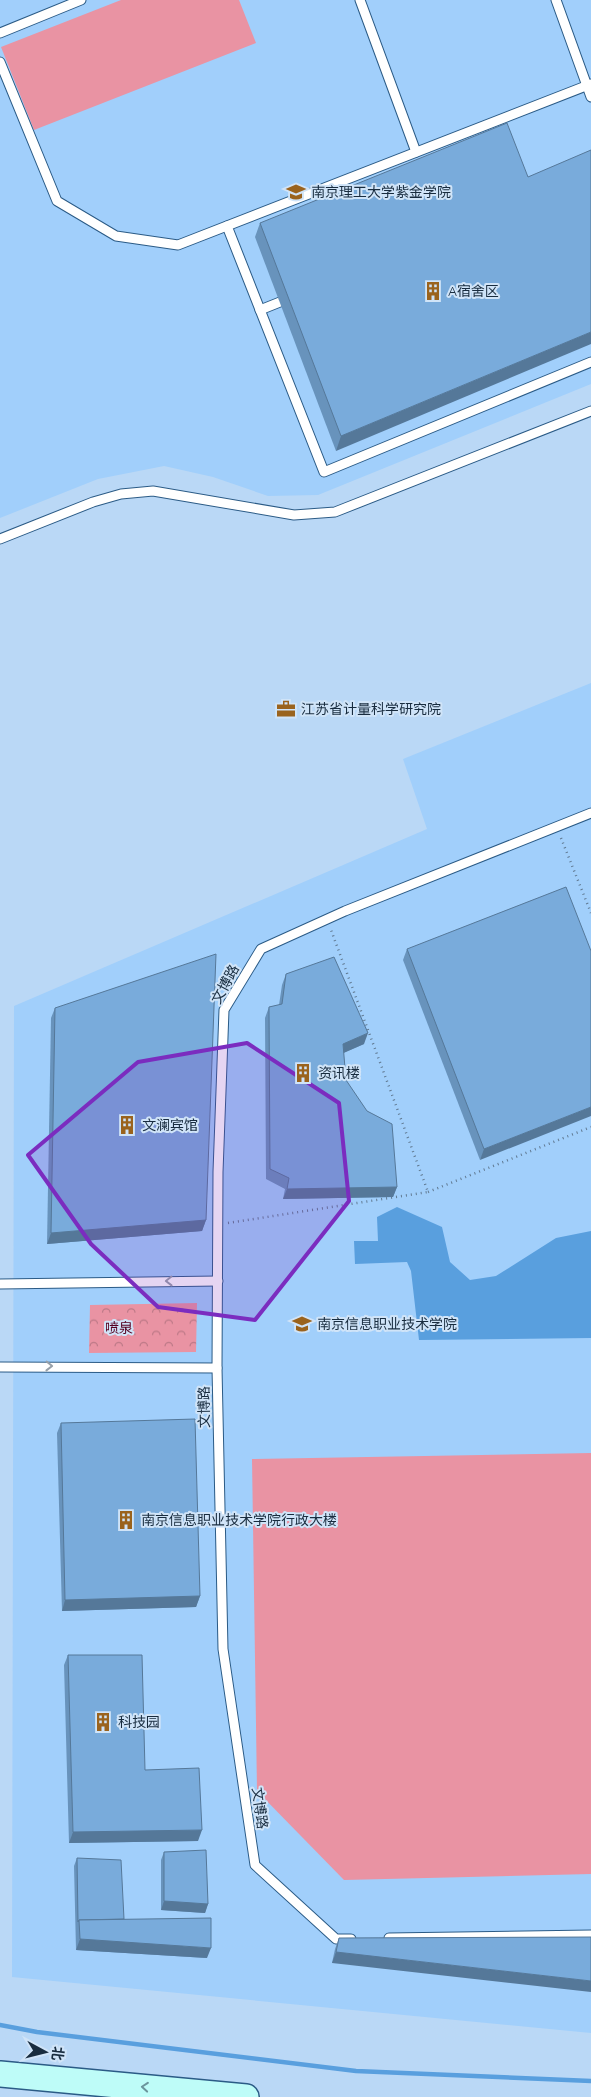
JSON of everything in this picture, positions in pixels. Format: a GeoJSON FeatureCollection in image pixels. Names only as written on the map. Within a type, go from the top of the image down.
{"type":"FeatureCollection","features":[{"type":"Feature","properties":{"kind":"main road"},"geometry":{"type":"LineString","coordinates":[[0,2074],[246,2097]]}},
{"type":"Feature","properties":{"kind":"lane"},"geometry":{"type":"LineString","coordinates":[[0,33],[81,0]]}},
{"type":"Feature","properties":{"kind":"lane"},"geometry":{"type":"LineString","coordinates":[[360,0],[416,152]]}},
{"type":"Feature","properties":{"kind":"lane"},"geometry":{"type":"LineString","coordinates":[[556,0],[589,85],[591,97]]}},
{"type":"Feature","properties":{"kind":"lane"},"geometry":{"type":"LineString","coordinates":[[0,62],[57,201],[116,236],[178,245],[416,152],[497,125],[589,85]]}},
{"type":"Feature","properties":{"kind":"lane"},"geometry":{"type":"LineString","coordinates":[[227,226],[324,472],[591,362]]}},
{"type":"Feature","properties":{"kind":"lane"},"geometry":{"type":"LineString","coordinates":[[260,310],[297,296]]}},
{"type":"Feature","properties":{"kind":"lane"},"geometry":{"type":"LineString","coordinates":[[0,539],[92,502],[121,494],[153,491],[294,515],[335,512],[591,411]]}},
{"type":"Feature","properties":{"kind":"lane","name":"文博路"},"geometry":{"type":"LineString","coordinates":[[365,1939],[336,1939],[255,1866],[223,1648],[217,1368],[218,1225],[224,1010],[261,949],[327,919],[591,813]]}},
{"type":"Feature","properties":{"kind":"lane"},"geometry":{"type":"LineString","coordinates":[[0,1284],[218,1280]]}},
{"type":"Feature","properties":{"kind":"lane"},"geometry":{"type":"LineString","coordinates":[[0,1367],[217,1368]]}},
{"type":"Feature","properties":{"kind":"lane"},"geometry":{"type":"LineString","coordinates":[[375,1938],[591,1935]]}},
{"type":"Feature","properties":{"kind":"path"},"geometry":{"type":"LineString","coordinates":[[556,827],[591,913]]}},
{"type":"Feature","properties":{"kind":"path"},"geometry":{"type":"LineString","coordinates":[[327,919],[428,1192]]}},
{"type":"Feature","properties":{"kind":"path"},"geometry":{"type":"LineString","coordinates":[[218,1225],[428,1192],[591,1127]]}},
{"type":"Feature","properties":{"kind":"highlighted area"},"geometry":{"type":"Polygon","coordinates":[[[247,1043],[339,1103],[349,1201],[255,1320],[158,1307],[91,1244],[28,1155],[138,1062],[247,1043]]]}},
{"type":"Feature","properties":{"kind":"shaded area","name":"南京理工大学紫金学院"},"geometry":{"type":"Polygon","coordinates":[[[0,0],[591,0],[591,384],[318,495],[268,496],[213,477],[164,466],[98,479],[0,518],[0,0]]]}},
{"type":"Feature","properties":{"kind":"shaded area","name":"南京信息职业技术学院"},"geometry":{"type":"Polygon","coordinates":[[[591,683],[591,2033],[12,1977],[14,1006],[427,829],[403,759],[591,683]]]}},
{"type":"Feature","properties":{"kind":"shaded area"},"geometry":{"type":"Polygon","coordinates":[[[397,1207],[442,1227],[450,1262],[470,1280],[496,1276],[556,1238],[591,1231],[591,1338],[419,1340],[411,1271],[407,1262],[355,1264],[354,1241],[378,1241],[377,1217],[397,1207]]]}},
{"type":"Feature","properties":{"kind":"green space"},"geometry":{"type":"Polygon","coordinates":[[[121,0],[239,0],[256,43],[34,130],[1,47],[121,0]]]}},
{"type":"Feature","properties":{"kind":"green space","name":"喷泉"},"geometry":{"type":"Polygon","coordinates":[[[197,1303],[196,1352],[89,1353],[90,1305],[197,1303]]]}},
{"type":"Feature","properties":{"kind":"green space"},"geometry":{"type":"Polygon","coordinates":[[[591,1453],[591,1874],[344,1880],[257,1791],[252,1459],[591,1453]]]}},
{"type":"Feature","properties":{"kind":"building","name":"A宿舍区"},"geometry":{"type":"Polygon","coordinates":[[[507,123],[528,177],[591,150],[591,332],[341,436],[260,223],[507,123]]]}},
{"type":"Feature","properties":{"kind":"building"},"geometry":{"type":"Polygon","coordinates":[[[566,887],[591,951],[591,1107],[484,1149],[407,949],[566,887]]]}},
{"type":"Feature","properties":{"kind":"building","name":"文澜宾馆"},"geometry":{"type":"Polygon","coordinates":[[[216,954],[206,1220],[51,1233],[55,1008],[216,954]]]}},
{"type":"Feature","properties":{"kind":"building","name":"资讯楼"},"geometry":{"type":"Polygon","coordinates":[[[334,957],[368,1033],[343,1044],[346,1080],[367,1111],[392,1124],[397,1187],[287,1189],[289,1178],[270,1169],[269,1007],[282,1004],[286,974],[334,957]]]}},
{"type":"Feature","properties":{"kind":"building","name":"南京信息职业技术学院行政大楼"},"geometry":{"type":"Polygon","coordinates":[[[195,1419],[200,1596],[65,1600],[61,1423],[195,1419]]]}},
{"type":"Feature","properties":{"kind":"building","name":"科技园"},"geometry":{"type":"Polygon","coordinates":[[[68,1655],[142,1655],[145,1770],[199,1768],[202,1830],[73,1832],[68,1655]]]}},
{"type":"Feature","properties":{"kind":"building"},"geometry":{"type":"Polygon","coordinates":[[[206,1850],[208,1904],[164,1901],[164,1852],[206,1850]]]}},
{"type":"Feature","properties":{"kind":"building"},"geometry":{"type":"Polygon","coordinates":[[[77,1858],[121,1860],[124,1919],[79,1920],[78,1922],[77,1858]]]}},
{"type":"Feature","properties":{"kind":"building"},"geometry":{"type":"Polygon","coordinates":[[[211,1918],[211,1948],[80,1939],[79,1920],[211,1918]]]}},
{"type":"Feature","properties":{"kind":"building"},"geometry":{"type":"Polygon","coordinates":[[[591,1937],[591,1981],[336,1952],[339,1938],[591,1937]]]}},
{"type":"Feature","properties":{"kind":"waterway"},"geometry":{"type":"LineString","coordinates":[[0,2025],[37,2032],[356,2071],[591,2081]]}},
{"type":"Feature","properties":{"kind":"place","name":"南京理工大学紫金学院"},"geometry":{"type":"Point","coordinates":[296,192]}},
{"type":"Feature","properties":{"kind":"place","name":"A宿舍区"},"geometry":{"type":"Point","coordinates":[433,291]}},
{"type":"Feature","properties":{"kind":"place","name":"江苏省计量科学研究院"},"geometry":{"type":"Point","coordinates":[286,709]}},
{"type":"Feature","properties":{"kind":"place","name":"资讯楼"},"geometry":{"type":"Point","coordinates":[303,1073]}},
{"type":"Feature","properties":{"kind":"place","name":"文澜宾馆"},"geometry":{"type":"Point","coordinates":[127,1125]}},
{"type":"Feature","properties":{"kind":"place","name":"南京信息职业技术学院"},"geometry":{"type":"Point","coordinates":[302,1324]}},
{"type":"Feature","properties":{"kind":"place","name":"南京信息职业技术学院行政大楼"},"geometry":{"type":"Point","coordinates":[126,1520]}},
{"type":"Feature","properties":{"kind":"place","name":"科技园"},"geometry":{"type":"Point","coordinates":[103,1722]}}]}
